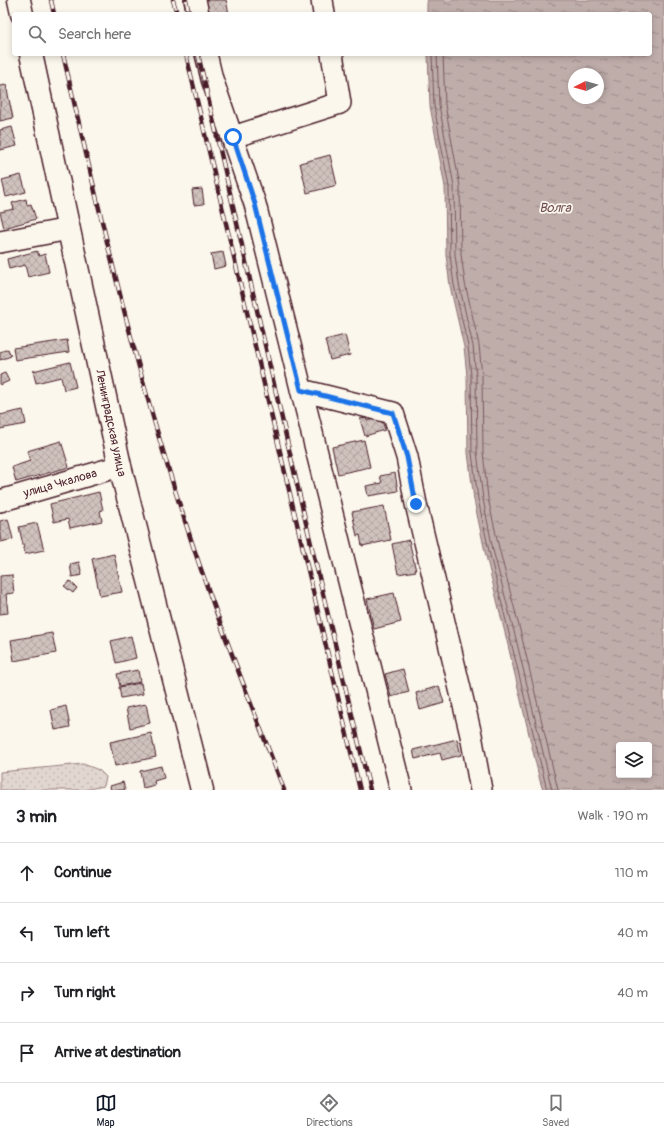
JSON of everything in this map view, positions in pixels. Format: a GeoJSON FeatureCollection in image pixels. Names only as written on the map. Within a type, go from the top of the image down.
{"type":"FeatureCollection","features":[{"type":"Feature","properties":{"kind":"main road"},"geometry":{"type":"LineString","coordinates":[[19,0],[22,12]]}},
{"type":"Feature","properties":{"kind":"main road","name":"Ленинградская улица"},"geometry":{"type":"LineString","coordinates":[[31,56],[120,466],[202,790]]}},
{"type":"Feature","properties":{"kind":"street"},"geometry":{"type":"LineString","coordinates":[[194,0],[197,12]]}},
{"type":"Feature","properties":{"kind":"street"},"geometry":{"type":"LineString","coordinates":[[322,0],[324,12]]}},
{"type":"Feature","properties":{"kind":"street"},"geometry":{"type":"LineString","coordinates":[[206,56],[212,79],[255,204],[400,790]]}},
{"type":"Feature","properties":{"kind":"street"},"geometry":{"type":"LineString","coordinates":[[233,137],[340,103],[332,56]]}},
{"type":"Feature","properties":{"kind":"street"},"geometry":{"type":"LineString","coordinates":[[0,242],[69,229]]}},
{"type":"Feature","properties":{"kind":"street"},"geometry":{"type":"LineString","coordinates":[[301,390],[393,413],[407,457],[416,504],[471,735],[481,790]]}},
{"type":"Feature","properties":{"kind":"street","name":"улица Чкалова"},"geometry":{"type":"LineString","coordinates":[[0,501],[120,466]]}},
{"type":"Feature","properties":{"kind":"shaded area"},"geometry":{"type":"Polygon","coordinates":[[[83,764],[99,770],[106,777],[104,786],[83,790],[0,790],[0,772],[83,764]]]}},
{"type":"Feature","properties":{"kind":"water","name":"Волга"},"geometry":{"type":"Polygon","coordinates":[[[427,0],[664,0],[664,790],[543,790],[485,552],[474,500],[468,453],[467,376],[464,347],[450,286],[446,255],[445,187],[430,106],[428,56],[652,56],[652,12],[427,12],[427,0]]]}},
{"type":"Feature","properties":{"kind":"building"},"geometry":{"type":"Polygon","coordinates":[[[202,0],[226,0],[229,12],[205,12],[202,0]]]}},
{"type":"Feature","properties":{"kind":"building"},"geometry":{"type":"Polygon","coordinates":[[[6,85],[13,118],[0,121],[0,86],[6,85]]]}},
{"type":"Feature","properties":{"kind":"building"},"geometry":{"type":"Polygon","coordinates":[[[12,127],[17,146],[0,150],[0,130],[12,127]]]}},
{"type":"Feature","properties":{"kind":"building"},"geometry":{"type":"Polygon","coordinates":[[[330,155],[337,185],[307,193],[300,163],[330,155]]]}},
{"type":"Feature","properties":{"kind":"building"},"geometry":{"type":"Polygon","coordinates":[[[21,175],[26,192],[6,197],[2,180],[21,175]]]}},
{"type":"Feature","properties":{"kind":"building"},"geometry":{"type":"Polygon","coordinates":[[[202,189],[204,204],[194,205],[192,190],[202,189]]]}},
{"type":"Feature","properties":{"kind":"building"},"geometry":{"type":"Polygon","coordinates":[[[26,199],[27,205],[31,204],[36,219],[4,228],[0,212],[14,209],[12,203],[26,199]]]}},
{"type":"Feature","properties":{"kind":"building"},"geometry":{"type":"Polygon","coordinates":[[[37,251],[39,256],[45,254],[49,272],[28,277],[25,265],[9,269],[7,259],[37,251]]]}},
{"type":"Feature","properties":{"kind":"building"},"geometry":{"type":"Polygon","coordinates":[[[223,252],[226,266],[214,269],[211,254],[223,252]]]}},
{"type":"Feature","properties":{"kind":"building"},"geometry":{"type":"Polygon","coordinates":[[[345,335],[350,355],[330,360],[325,340],[345,335]]]}},
{"type":"Feature","properties":{"kind":"building"},"geometry":{"type":"Polygon","coordinates":[[[67,340],[69,352],[15,360],[13,348],[67,340]]]}},
{"type":"Feature","properties":{"kind":"building"},"geometry":{"type":"Polygon","coordinates":[[[8,349],[11,356],[0,360],[0,352],[8,349]]]}},
{"type":"Feature","properties":{"kind":"building"},"geometry":{"type":"Polygon","coordinates":[[[70,362],[76,387],[64,390],[61,377],[36,383],[33,371],[70,362]]]}},
{"type":"Feature","properties":{"kind":"building"},"geometry":{"type":"Polygon","coordinates":[[[5,373],[9,381],[0,385],[0,375],[5,373]]]}},
{"type":"Feature","properties":{"kind":"building"},"geometry":{"type":"Polygon","coordinates":[[[23,410],[26,424],[0,429],[0,415],[23,410]]]}},
{"type":"Feature","properties":{"kind":"building"},"geometry":{"type":"Polygon","coordinates":[[[381,417],[385,430],[365,436],[360,419],[366,418],[367,421],[381,417]]]}},
{"type":"Feature","properties":{"kind":"building"},"geometry":{"type":"Polygon","coordinates":[[[364,440],[370,467],[338,474],[332,447],[364,440]]]}},
{"type":"Feature","properties":{"kind":"building"},"geometry":{"type":"Polygon","coordinates":[[[61,441],[69,467],[16,482],[12,467],[30,461],[27,451],[61,441]]]}},
{"type":"Feature","properties":{"kind":"building"},"geometry":{"type":"Polygon","coordinates":[[[395,473],[398,491],[368,496],[366,486],[382,483],[380,476],[395,473]]]}},
{"type":"Feature","properties":{"kind":"building"},"geometry":{"type":"Polygon","coordinates":[[[99,492],[103,510],[100,511],[102,521],[70,528],[68,519],[54,522],[50,504],[99,492]]]}},
{"type":"Feature","properties":{"kind":"building"},"geometry":{"type":"Polygon","coordinates":[[[384,506],[391,540],[362,546],[360,535],[357,536],[352,512],[384,506]]]}},
{"type":"Feature","properties":{"kind":"building"},"geometry":{"type":"Polygon","coordinates":[[[8,519],[13,539],[1,542],[0,521],[8,519]]]}},
{"type":"Feature","properties":{"kind":"building"},"geometry":{"type":"Polygon","coordinates":[[[37,523],[44,550],[25,554],[19,527],[37,523]]]}},
{"type":"Feature","properties":{"kind":"building"},"geometry":{"type":"Polygon","coordinates":[[[409,540],[416,571],[398,574],[392,544],[409,540]]]}},
{"type":"Feature","properties":{"kind":"building"},"geometry":{"type":"Polygon","coordinates":[[[114,554],[122,592],[100,596],[92,559],[114,554]]]}},
{"type":"Feature","properties":{"kind":"building"},"geometry":{"type":"Polygon","coordinates":[[[79,562],[82,575],[72,577],[70,564],[79,562]]]}},
{"type":"Feature","properties":{"kind":"building"},"geometry":{"type":"Polygon","coordinates":[[[12,575],[14,593],[6,594],[8,613],[0,614],[0,576],[12,575]]]}},
{"type":"Feature","properties":{"kind":"building"},"geometry":{"type":"Polygon","coordinates":[[[70,581],[77,588],[73,593],[64,586],[70,581]]]}},
{"type":"Feature","properties":{"kind":"building"},"geometry":{"type":"Polygon","coordinates":[[[394,593],[401,622],[374,629],[367,599],[394,593]]]}},
{"type":"Feature","properties":{"kind":"building"},"geometry":{"type":"Polygon","coordinates":[[[52,633],[56,653],[14,661],[11,640],[52,633]]]}},
{"type":"Feature","properties":{"kind":"building"},"geometry":{"type":"Polygon","coordinates":[[[131,636],[136,658],[116,663],[111,641],[131,636]]]}},
{"type":"Feature","properties":{"kind":"building"},"geometry":{"type":"Polygon","coordinates":[[[403,669],[409,692],[391,697],[385,674],[403,669]]]}},
{"type":"Feature","properties":{"kind":"building"},"geometry":{"type":"Polygon","coordinates":[[[138,670],[140,682],[120,686],[117,674],[138,670]]]}},
{"type":"Feature","properties":{"kind":"building"},"geometry":{"type":"Polygon","coordinates":[[[141,683],[143,694],[121,698],[119,687],[141,683]]]}},
{"type":"Feature","properties":{"kind":"building"},"geometry":{"type":"Polygon","coordinates":[[[439,686],[444,703],[420,710],[416,693],[439,686]]]}},
{"type":"Feature","properties":{"kind":"building"},"geometry":{"type":"Polygon","coordinates":[[[146,704],[150,723],[130,728],[126,708],[146,704]]]}},
{"type":"Feature","properties":{"kind":"building"},"geometry":{"type":"Polygon","coordinates":[[[66,706],[70,727],[55,730],[51,710],[66,706]]]}},
{"type":"Feature","properties":{"kind":"building"},"geometry":{"type":"Polygon","coordinates":[[[151,733],[156,757],[115,766],[110,742],[151,733]]]}},
{"type":"Feature","properties":{"kind":"building"},"geometry":{"type":"Polygon","coordinates":[[[457,739],[461,755],[442,760],[440,753],[415,759],[413,750],[457,739]]]}},
{"type":"Feature","properties":{"kind":"building"},"geometry":{"type":"Polygon","coordinates":[[[161,766],[164,778],[154,781],[155,785],[143,788],[140,771],[161,766]]]}},
{"type":"Feature","properties":{"kind":"building"},"geometry":{"type":"Polygon","coordinates":[[[123,782],[125,790],[111,790],[110,786],[123,782]]]}},
{"type":"Feature","properties":{"kind":"railway"},"geometry":{"type":"LineString","coordinates":[[51,0],[54,12]]}},
{"type":"Feature","properties":{"kind":"railway"},"geometry":{"type":"LineString","coordinates":[[173,0],[176,12]]}},
{"type":"Feature","properties":{"kind":"railway"},"geometry":{"type":"LineString","coordinates":[[186,0],[189,12]]}},
{"type":"Feature","properties":{"kind":"railway"},"geometry":{"type":"LineString","coordinates":[[63,56],[118,288],[166,461],[207,587],[284,790]]}},
{"type":"Feature","properties":{"kind":"railway"},"geometry":{"type":"LineString","coordinates":[[186,56],[360,790]]}},
{"type":"Feature","properties":{"kind":"railway"},"geometry":{"type":"LineString","coordinates":[[198,56],[306,523],[370,790]]}},
{"type":"Feature","properties":{"kind":"route"},"geometry":{"type":"LineString","coordinates":[[233,137],[255,204],[301,390],[393,413],[407,457],[416,504]]}}]}
